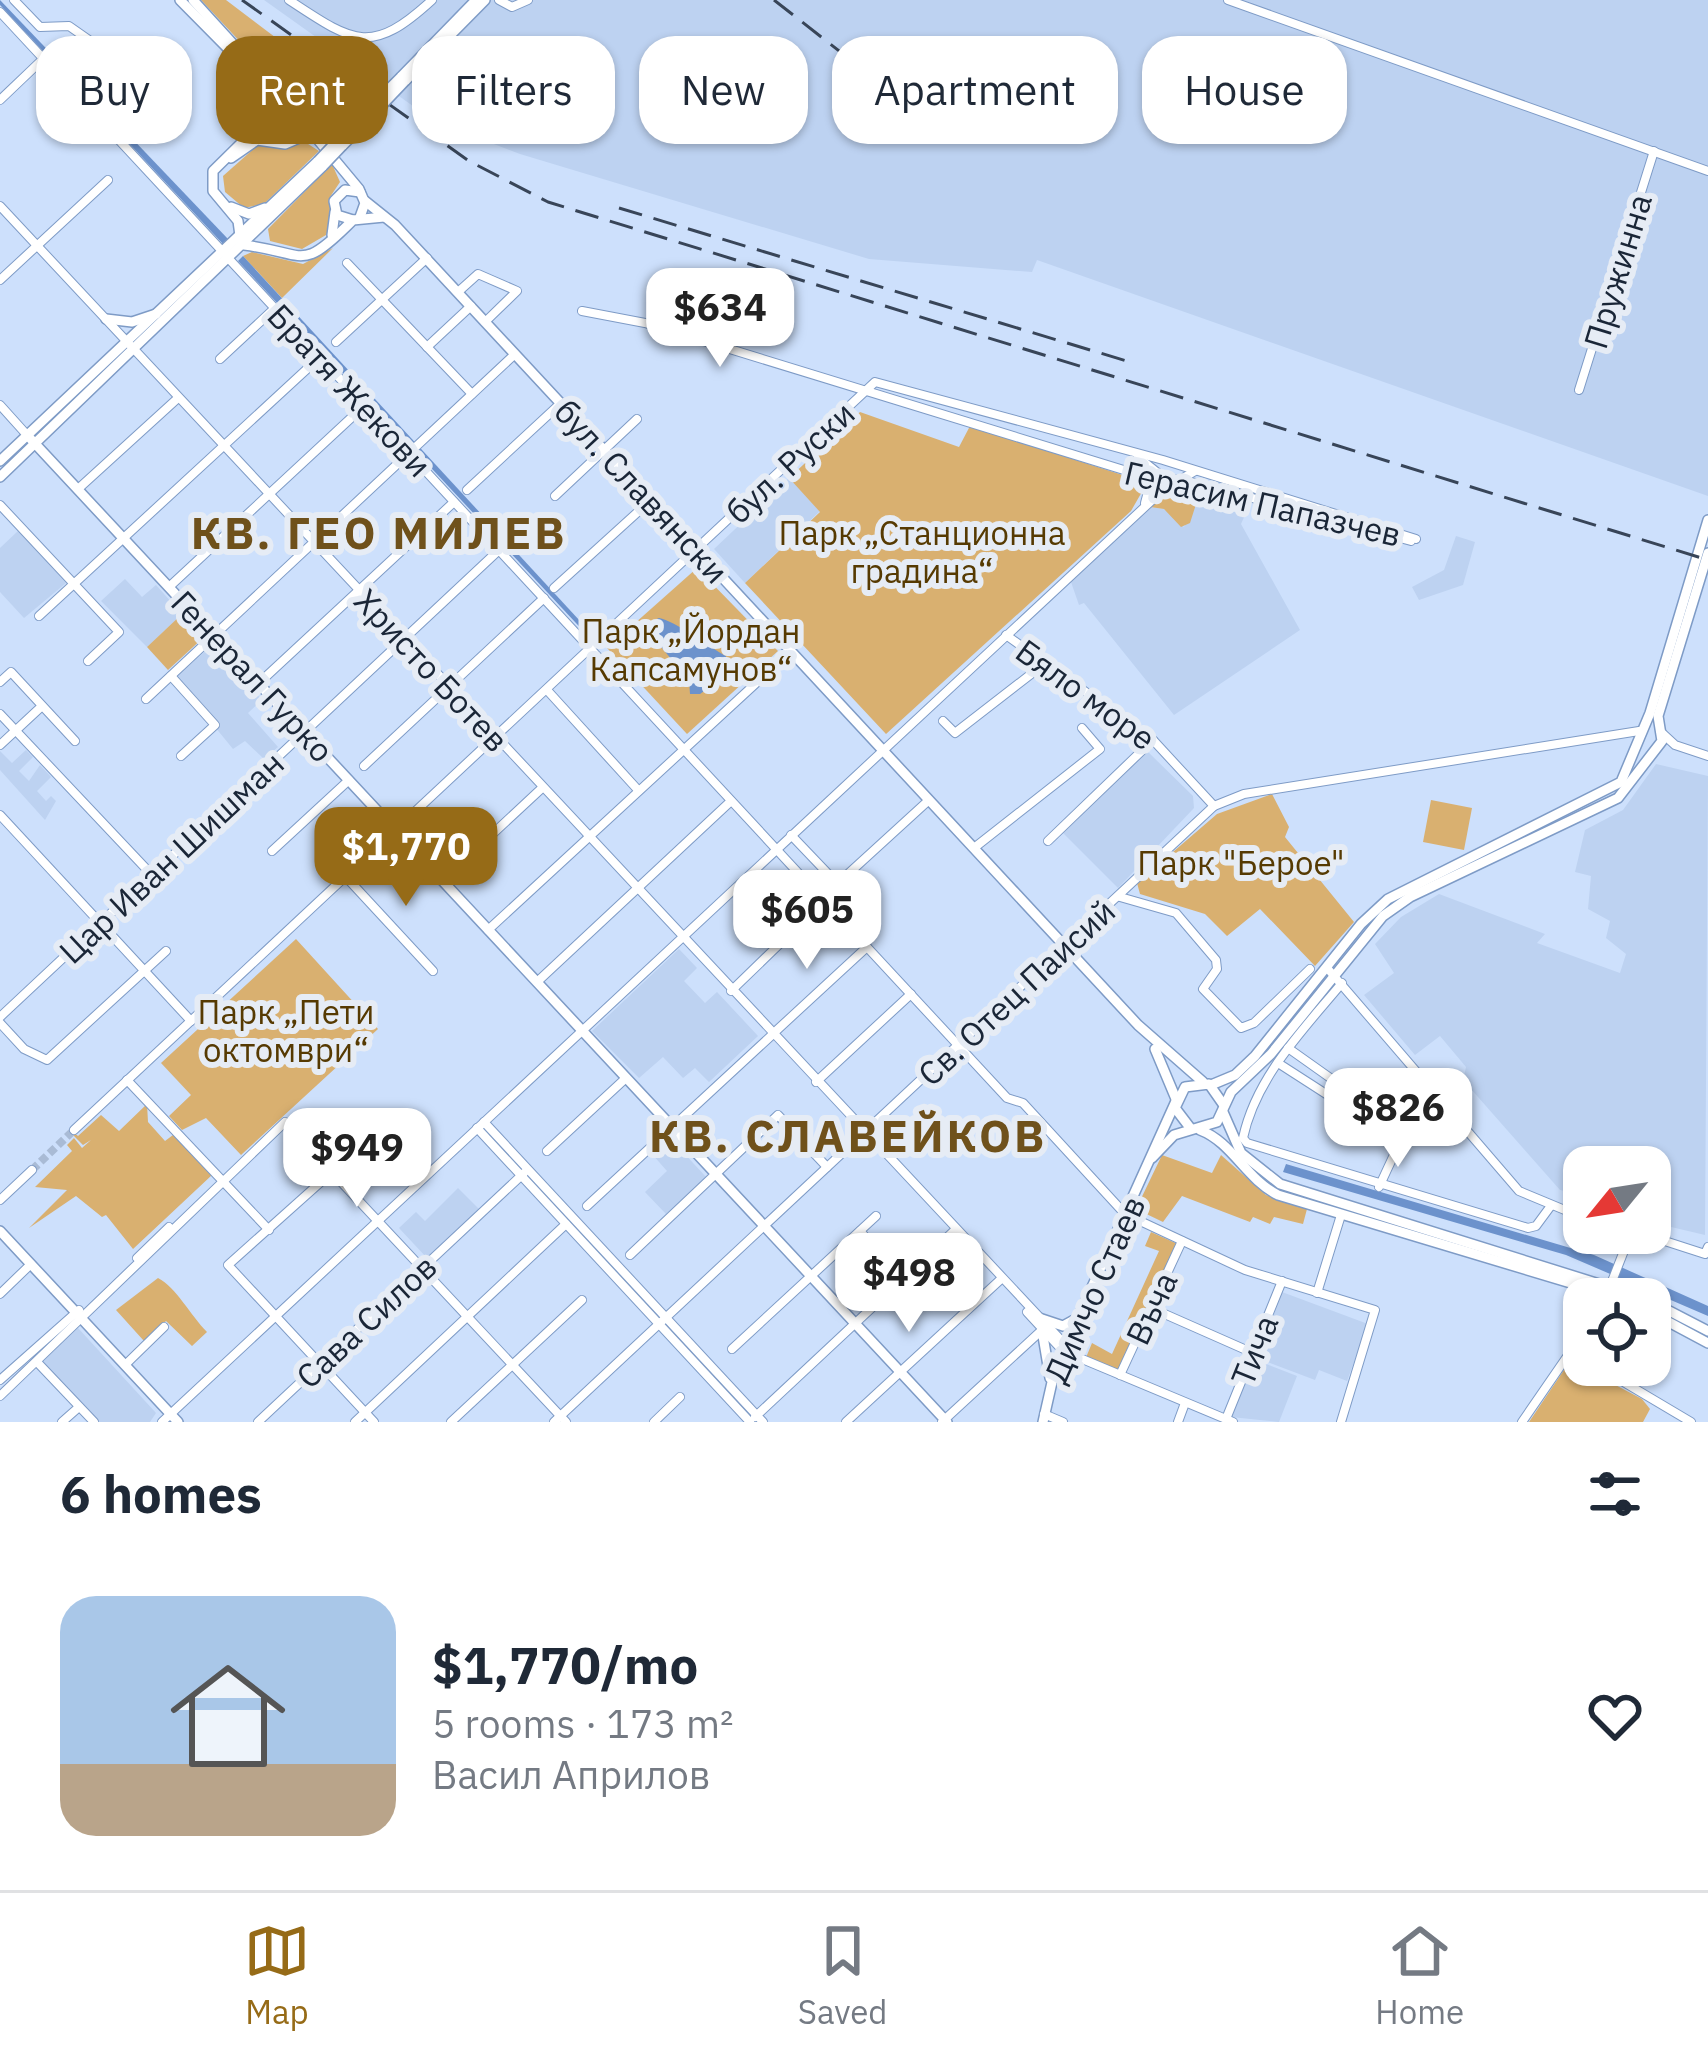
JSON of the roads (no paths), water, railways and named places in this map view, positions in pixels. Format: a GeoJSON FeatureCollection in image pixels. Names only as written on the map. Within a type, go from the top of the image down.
{"type":"FeatureCollection","features":[{"type":"Feature","properties":{"kind":"main road"},"geometry":{"type":"LineString","coordinates":[[180,0],[216,36]]}},
{"type":"Feature","properties":{"kind":"main road","name":"бул. Славянски"},"geometry":{"type":"LineString","coordinates":[[193,0],[225,36]]}},
{"type":"Feature","properties":{"kind":"main road"},"geometry":{"type":"LineString","coordinates":[[131,347],[161,312],[262,226],[481,1]]}},
{"type":"Feature","properties":{"kind":"main road"},"geometry":{"type":"LineString","coordinates":[[234,249],[240,224],[216,196],[212,175],[241,144]]}},
{"type":"Feature","properties":{"kind":"main road"},"geometry":{"type":"LineString","coordinates":[[245,144],[226,161],[218,188],[236,211],[255,214],[285,195]]}},
{"type":"Feature","properties":{"kind":"main road"},"geometry":{"type":"LineString","coordinates":[[226,161],[251,144]]}},
{"type":"Feature","properties":{"kind":"main road","name":"бул. Славянски"},"geometry":{"type":"LineString","coordinates":[[318,144],[1138,1025],[1207,1084]]}},
{"type":"Feature","properties":{"kind":"main road"},"geometry":{"type":"LineString","coordinates":[[0,477],[32,439],[321,164]]}},
{"type":"Feature","properties":{"kind":"main road"},"geometry":{"type":"LineString","coordinates":[[262,226],[272,246],[304,251],[333,233],[335,199],[343,190],[342,168]]}},
{"type":"Feature","properties":{"kind":"main road"},"geometry":{"type":"LineString","coordinates":[[234,249],[309,256],[356,219],[364,198],[343,190]]}},
{"type":"Feature","properties":{"kind":"main road"},"geometry":{"type":"LineString","coordinates":[[335,212],[356,219],[391,220]]}},
{"type":"Feature","properties":{"kind":"main road"},"geometry":{"type":"LineString","coordinates":[[106,319],[132,322],[161,312]]}},
{"type":"Feature","properties":{"kind":"main road"},"geometry":{"type":"LineString","coordinates":[[0,460],[32,439]]}},
{"type":"Feature","properties":{"kind":"main road","name":"Генерал Гурко"},"geometry":{"type":"LineString","coordinates":[[32,439],[945,1421]]}},
{"type":"Feature","properties":{"kind":"main road"},"geometry":{"type":"LineString","coordinates":[[1593,1278],[1341,1215],[1270,1191],[1244,1172],[1217,1139],[1180,1120],[1176,1100],[1185,1087],[1235,1075],[1255,1057],[1335,976],[1366,919],[1395,895],[1615,787],[1630,771],[1708,520]]}},
{"type":"Feature","properties":{"kind":"main road"},"geometry":{"type":"LineString","coordinates":[[1198,1130],[1215,1125],[1231,1092],[1265,1061],[1394,907],[1618,798],[1637,779],[1661,731],[1658,716],[1708,553]]}},
{"type":"Feature","properties":{"kind":"main road"},"geometry":{"type":"LineString","coordinates":[[1640,733],[1661,731]]}},
{"type":"Feature","properties":{"kind":"main road"},"geometry":{"type":"LineString","coordinates":[[1640,733],[1653,749]]}},
{"type":"Feature","properties":{"kind":"main road","name":"бул. Славянски"},"geometry":{"type":"LineString","coordinates":[[1138,1025],[1164,1060],[1176,1100]]}},
{"type":"Feature","properties":{"kind":"main road"},"geometry":{"type":"LineString","coordinates":[[1207,1084],[1220,1094],[1241,1153],[1280,1184],[1596,1278]]}},
{"type":"Feature","properties":{"kind":"main road","name":"Димчо Стаев"},"geometry":{"type":"LineString","coordinates":[[1043,1418],[1050,1383],[1176,1100]]}},
{"type":"Feature","properties":{"kind":"main road","name":"Димчо Стаев"},"geometry":{"type":"LineString","coordinates":[[1152,1158],[1171,1136],[1198,1130]]}},
{"type":"Feature","properties":{"kind":"main road"},"geometry":{"type":"LineString","coordinates":[[0,1231],[80,1313],[170,1419]]}},
{"type":"Feature","properties":{"kind":"main road"},"geometry":{"type":"LineString","coordinates":[[1671,1312],[1708,1331]]}},
{"type":"Feature","properties":{"kind":"main road"},"geometry":{"type":"LineString","coordinates":[[1039,1318],[1063,1326],[1078,1317]]}},
{"type":"Feature","properties":{"kind":"main road"},"geometry":{"type":"LineString","coordinates":[[1671,1323],[1708,1343]]}},
{"type":"Feature","properties":{"kind":"main road"},"geometry":{"type":"LineString","coordinates":[[1042,1330],[1050,1383]]}},
{"type":"Feature","properties":{"kind":"street"},"geometry":{"type":"LineString","coordinates":[[14,0],[40,26],[69,26],[83,36]]}},
{"type":"Feature","properties":{"kind":"street"},"geometry":{"type":"LineString","coordinates":[[289,0],[339,32],[374,37],[400,30],[432,0]]}},
{"type":"Feature","properties":{"kind":"street"},"geometry":{"type":"LineString","coordinates":[[499,0],[512,7],[528,0]]}},
{"type":"Feature","properties":{"kind":"street"},"geometry":{"type":"LineString","coordinates":[[1228,0],[1708,171]]}},
{"type":"Feature","properties":{"kind":"street","name":"Братя Жекови"},"geometry":{"type":"LineString","coordinates":[[0,12],[36,50]]}},
{"type":"Feature","properties":{"kind":"street"},"geometry":{"type":"LineString","coordinates":[[0,100],[36,66]]}},
{"type":"Feature","properties":{"kind":"street","name":"Братя Жекови"},"geometry":{"type":"LineString","coordinates":[[129,144],[234,249],[275,308],[365,405],[414,449],[454,502],[958,1046],[1007,1098],[1025,1106],[1125,1214],[1282,1281],[1376,1310],[1341,1422]]}},
{"type":"Feature","properties":{"kind":"street","name":"Пружинна"},"geometry":{"type":"LineString","coordinates":[[1579,390],[1654,152]]}},
{"type":"Feature","properties":{"kind":"street"},"geometry":{"type":"LineString","coordinates":[[0,280],[108,180]]}},
{"type":"Feature","properties":{"kind":"street","name":"Христо Ботев"},"geometry":{"type":"LineString","coordinates":[[0,206],[1067,1350]]}},
{"type":"Feature","properties":{"kind":"street"},"geometry":{"type":"LineString","coordinates":[[337,342],[427,258]]}},
{"type":"Feature","properties":{"kind":"street"},"geometry":{"type":"LineString","coordinates":[[347,263],[472,394]]}},
{"type":"Feature","properties":{"kind":"street"},"geometry":{"type":"LineString","coordinates":[[458,292],[478,274],[517,291],[485,322]]}},
{"type":"Feature","properties":{"kind":"street"},"geometry":{"type":"LineString","coordinates":[[427,347],[471,306]]}},
{"type":"Feature","properties":{"kind":"street"},"geometry":{"type":"LineString","coordinates":[[220,359],[275,308]]}},
{"type":"Feature","properties":{"kind":"street","name":"Герасим Папазчев"},"geometry":{"type":"LineString","coordinates":[[582,310],[645,323],[1126,471],[1257,494],[1416,539],[1399,542],[1257,494],[1197,470],[874,382]]}},
{"type":"Feature","properties":{"kind":"street"},"geometry":{"type":"LineString","coordinates":[[146,698],[515,354]]}},
{"type":"Feature","properties":{"kind":"street"},"geometry":{"type":"LineString","coordinates":[[39,616],[320,357]]}},
{"type":"Feature","properties":{"kind":"street","name":"бул. Руски"},"geometry":{"type":"LineString","coordinates":[[74,1130],[874,382]]}},
{"type":"Feature","properties":{"kind":"street"},"geometry":{"type":"LineString","coordinates":[[78,489],[178,398]]}},
{"type":"Feature","properties":{"kind":"street"},"geometry":{"type":"LineString","coordinates":[[467,490],[561,403]]}},
{"type":"Feature","properties":{"kind":"street","name":"Генерал Гурко"},"geometry":{"type":"LineString","coordinates":[[0,405],[32,439]]}},
{"type":"Feature","properties":{"kind":"street"},"geometry":{"type":"LineString","coordinates":[[169,586],[365,405]]}},
{"type":"Feature","properties":{"kind":"street"},"geometry":{"type":"LineString","coordinates":[[555,496],[637,419]]}},
{"type":"Feature","properties":{"kind":"street"},"geometry":{"type":"LineString","coordinates":[[1131,454],[1163,478],[1163,490]]}},
{"type":"Feature","properties":{"kind":"street"},"geometry":{"type":"LineString","coordinates":[[170,1419],[1142,509],[1175,479],[1197,470]]}},
{"type":"Feature","properties":{"kind":"street"},"geometry":{"type":"LineString","coordinates":[[1126,471],[1145,479],[1149,488],[1142,509]]}},
{"type":"Feature","properties":{"kind":"street"},"geometry":{"type":"LineString","coordinates":[[554,588],[651,500]]}},
{"type":"Feature","properties":{"kind":"street"},"geometry":{"type":"LineString","coordinates":[[259,683],[454,502]]}},
{"type":"Feature","properties":{"kind":"street"},"geometry":{"type":"LineString","coordinates":[[0,505],[119,632],[88,661]]}},
{"type":"Feature","properties":{"kind":"street","name":"Цар Иван Шишман"},"geometry":{"type":"LineString","coordinates":[[0,1020],[499,550]]}},
{"type":"Feature","properties":{"kind":"street"},"geometry":{"type":"LineString","coordinates":[[364,766],[544,598]]}},
{"type":"Feature","properties":{"kind":"street"},"geometry":{"type":"LineString","coordinates":[[1020,623],[1023,648]]}},
{"type":"Feature","properties":{"kind":"street","name":"Бяло море"},"geometry":{"type":"LineString","coordinates":[[1006,635],[1153,740],[1214,806]]}},
{"type":"Feature","properties":{"kind":"street"},"geometry":{"type":"LineString","coordinates":[[488,930],[791,651]]}},
{"type":"Feature","properties":{"kind":"street"},"geometry":{"type":"LineString","coordinates":[[943,721],[955,733],[1044,664]]}},
{"type":"Feature","properties":{"kind":"street"},"geometry":{"type":"LineString","coordinates":[[0,682],[11,672],[75,741]]}},
{"type":"Feature","properties":{"kind":"street"},"geometry":{"type":"LineString","coordinates":[[170,676],[215,725],[181,756]]}},
{"type":"Feature","properties":{"kind":"street"},"geometry":{"type":"LineString","coordinates":[[547,690],[638,790]]}},
{"type":"Feature","properties":{"kind":"street"},"geometry":{"type":"LineString","coordinates":[[0,745],[42,706]]}},
{"type":"Feature","properties":{"kind":"street"},"geometry":{"type":"LineString","coordinates":[[0,714],[152,875]]}},
{"type":"Feature","properties":{"kind":"street"},"geometry":{"type":"LineString","coordinates":[[974,848],[1100,749],[1082,728]]}},
{"type":"Feature","properties":{"kind":"street"},"geometry":{"type":"LineString","coordinates":[[1661,731],[1675,745],[1704,755]]}},
{"type":"Feature","properties":{"kind":"street"},"geometry":{"type":"LineString","coordinates":[[1214,806],[1244,794],[1640,733]]}},
{"type":"Feature","properties":{"kind":"street"},"geometry":{"type":"LineString","coordinates":[[1048,841],[1153,740]]}},
{"type":"Feature","properties":{"kind":"street"},"geometry":{"type":"LineString","coordinates":[[1653,749],[1704,755]]}},
{"type":"Feature","properties":{"kind":"street"},"geometry":{"type":"LineString","coordinates":[[272,851],[349,780]]}},
{"type":"Feature","properties":{"kind":"street"},"geometry":{"type":"LineString","coordinates":[[442,880],[542,788]]}},
{"type":"Feature","properties":{"kind":"street"},"geometry":{"type":"LineString","coordinates":[[837,884],[929,800]]}},
{"type":"Feature","properties":{"kind":"street"},"geometry":{"type":"LineString","coordinates":[[537,982],[731,801]]}},
{"type":"Feature","properties":{"kind":"street","name":"Св. Отец Паисий"},"geometry":{"type":"LineString","coordinates":[[560,1420],[1214,806]]}},
{"type":"Feature","properties":{"kind":"street"},"geometry":{"type":"LineString","coordinates":[[0,815],[191,1021]]}},
{"type":"Feature","properties":{"kind":"street"},"geometry":{"type":"LineString","coordinates":[[791,835],[876,925]]}},
{"type":"Feature","properties":{"kind":"street"},"geometry":{"type":"LineString","coordinates":[[346,877],[433,971]]}},
{"type":"Feature","properties":{"kind":"street"},"geometry":{"type":"LineString","coordinates":[[1118,896],[1176,913],[1216,960],[1217,969],[1203,989],[1241,1028],[1254,1023],[1310,969]]}},
{"type":"Feature","properties":{"kind":"street"},"geometry":{"type":"LineString","coordinates":[[730,991],[824,901]]}},
{"type":"Feature","properties":{"kind":"street"},"geometry":{"type":"LineString","coordinates":[[587,1206],[867,947]]}},
{"type":"Feature","properties":{"kind":"street"},"geometry":{"type":"LineString","coordinates":[[0,1020],[24,1049],[47,1060],[166,951]]}},
{"type":"Feature","properties":{"kind":"street"},"geometry":{"type":"LineString","coordinates":[[1550,1207],[1528,1228],[1379,1187],[1243,1138],[1255,1100],[1335,976],[1520,1191],[1563,1211]]}},
{"type":"Feature","properties":{"kind":"street"},"geometry":{"type":"LineString","coordinates":[[816,1082],[911,994]]}},
{"type":"Feature","properties":{"kind":"street"},"geometry":{"type":"LineString","coordinates":[[1288,1048],[1406,1131]]}},
{"type":"Feature","properties":{"kind":"street"},"geometry":{"type":"LineString","coordinates":[[1278,1064],[1399,1142]]}},
{"type":"Feature","properties":{"kind":"street"},"geometry":{"type":"LineString","coordinates":[[547,1151],[626,1078]]}},
{"type":"Feature","properties":{"kind":"street"},"geometry":{"type":"LineString","coordinates":[[128,1080],[268,1230]]}},
{"type":"Feature","properties":{"kind":"street"},"geometry":{"type":"LineString","coordinates":[[1379,1187],[1406,1131],[1441,1100]]}},
{"type":"Feature","properties":{"kind":"street"},"geometry":{"type":"LineString","coordinates":[[630,1255],[778,1115],[827,1167]]}},
{"type":"Feature","properties":{"kind":"street"},"geometry":{"type":"LineString","coordinates":[[0,1380],[80,1313],[285,1122],[560,1420]]}},
{"type":"Feature","properties":{"kind":"street"},"geometry":{"type":"LineString","coordinates":[[480,1125],[754,1421],[955,1231]]}},
{"type":"Feature","properties":{"kind":"street"},"geometry":{"type":"LineString","coordinates":[[0,1200],[32,1170]]}},
{"type":"Feature","properties":{"kind":"street"},"geometry":{"type":"LineString","coordinates":[[332,1172],[228,1265],[374,1422]]}},
{"type":"Feature","properties":{"kind":"street"},"geometry":{"type":"LineString","coordinates":[[525,1173],[566,1225],[662,1321]]}},
{"type":"Feature","properties":{"kind":"street","name":"Сава Силов"},"geometry":{"type":"LineString","coordinates":[[258,1422],[525,1173]]}},
{"type":"Feature","properties":{"kind":"street"},"geometry":{"type":"LineString","coordinates":[[1316,1293],[1341,1215]]}},
{"type":"Feature","properties":{"kind":"street"},"geometry":{"type":"LineString","coordinates":[[732,1349],[876,1216]]}},
{"type":"Feature","properties":{"kind":"street"},"geometry":{"type":"LineString","coordinates":[[355,1422],[566,1225]]}},
{"type":"Feature","properties":{"kind":"street"},"geometry":{"type":"LineString","coordinates":[[859,1231],[903,1279]]}},
{"type":"Feature","properties":{"kind":"street","name":"Въча"},"geometry":{"type":"LineString","coordinates":[[1120,1375],[1182,1241]]}},
{"type":"Feature","properties":{"kind":"street"},"geometry":{"type":"LineString","coordinates":[[1671,1241],[1707,1251]]}},
{"type":"Feature","properties":{"kind":"street"},"geometry":{"type":"LineString","coordinates":[[0,1294],[31,1264]]}},
{"type":"Feature","properties":{"kind":"street"},"geometry":{"type":"LineString","coordinates":[[846,1422],[1000,1280]]}},
{"type":"Feature","properties":{"kind":"street","name":"Тича"},"geometry":{"type":"LineString","coordinates":[[1229,1420],[1282,1281]]}},
{"type":"Feature","properties":{"kind":"street","name":"Христо Ботев"},"geometry":{"type":"LineString","coordinates":[[1012,1292],[1042,1330],[1067,1350],[1229,1420]]}},
{"type":"Feature","properties":{"kind":"street"},"geometry":{"type":"LineString","coordinates":[[451,1422],[582,1300]]}},
{"type":"Feature","properties":{"kind":"street"},"geometry":{"type":"LineString","coordinates":[[1151,1308],[1252,1353]]}},
{"type":"Feature","properties":{"kind":"street"},"geometry":{"type":"LineString","coordinates":[[0,1396],[80,1313]]}},
{"type":"Feature","properties":{"kind":"street"},"geometry":{"type":"LineString","coordinates":[[124,1365],[164,1327]]}},
{"type":"Feature","properties":{"kind":"street"},"geometry":{"type":"LineString","coordinates":[[945,1421],[1042,1330]]}},
{"type":"Feature","properties":{"kind":"street"},"geometry":{"type":"LineString","coordinates":[[37,1361],[94,1422]]}},
{"type":"Feature","properties":{"kind":"street"},"geometry":{"type":"LineString","coordinates":[[1522,1422],[1563,1364]]}},
{"type":"Feature","properties":{"kind":"street"},"geometry":{"type":"LineString","coordinates":[[1630,1386],[1691,1422]]}},
{"type":"Feature","properties":{"kind":"street"},"geometry":{"type":"LineString","coordinates":[[654,1422],[680,1397]]}},
{"type":"Feature","properties":{"kind":"street"},"geometry":{"type":"LineString","coordinates":[[1178,1422],[1185,1403]]}},
{"type":"Feature","properties":{"kind":"street"},"geometry":{"type":"LineString","coordinates":[[62,1422],[79,1406]]}},
{"type":"Feature","properties":{"kind":"street"},"geometry":{"type":"LineString","coordinates":[[1043,1418],[1063,1422]]}},
{"type":"Feature","properties":{"kind":"water"},"geometry":{"type":"Polygon","coordinates":[[[0,0],[36,38],[36,44],[0,0]]]}},
{"type":"Feature","properties":{"kind":"water"},"geometry":{"type":"Polygon","coordinates":[[[130,144],[137,144],[228,239],[223,244],[130,144]]]}},
{"type":"Feature","properties":{"kind":"water"},"geometry":{"type":"Polygon","coordinates":[[[243,256],[592,634],[589,637],[238,261],[243,256]]]}},
{"type":"Feature","properties":{"kind":"water"},"geometry":{"type":"Polygon","coordinates":[[[659,618],[726,656],[726,675],[700,694],[690,694],[689,680],[656,641],[648,649],[633,642],[643,625],[659,618]]]}},
{"type":"Feature","properties":{"kind":"water"},"geometry":{"type":"Polygon","coordinates":[[[1286,1164],[1563,1246],[1563,1254],[1594,1255],[1645,1278],[1620,1278],[1566,1255],[1283,1172],[1286,1164]]]}},
{"type":"Feature","properties":{"kind":"water"},"geometry":{"type":"Polygon","coordinates":[[[1671,1289],[1708,1306],[1708,1316],[1671,1300],[1671,1289]]]}},
{"type":"Feature","properties":{"kind":"tunnel"},"geometry":{"type":"LineString","coordinates":[[32,1170],[74,1130]]}},
{"type":"Feature","properties":{"kind":"railway"},"geometry":{"type":"LineString","coordinates":[[242,0],[469,161],[548,202],[1708,560]]}},
{"type":"Feature","properties":{"kind":"railway"},"geometry":{"type":"LineString","coordinates":[[774,0],[832,45]]}},
{"type":"Feature","properties":{"kind":"railway"},"geometry":{"type":"LineString","coordinates":[[619,208],[1130,362]]}},
{"type":"Feature","properties":{"kind":"district","name":"КВ. ГЕО МИЛЕВ"},"geometry":{"type":"Point","coordinates":[379,532]}},
{"type":"Feature","properties":{"kind":"district","name":"КВ. СЛАВЕЙКОВ"},"geometry":{"type":"Point","coordinates":[848,1135]}},
{"type":"Feature","properties":{"kind":"park label","name":"Парк „Станционна градина“"},"geometry":{"type":"Point","coordinates":[922,551]}},
{"type":"Feature","properties":{"kind":"park label","name":"Парк „Йордан Капсамунов“"},"geometry":{"type":"Point","coordinates":[691,649]}},
{"type":"Feature","properties":{"kind":"park label","name":"Парк \"Берое\""},"geometry":{"type":"Point","coordinates":[1241,862]}},
{"type":"Feature","properties":{"kind":"park label","name":"Парк „Пети октомври“"},"geometry":{"type":"Point","coordinates":[286,1030]}}]}
